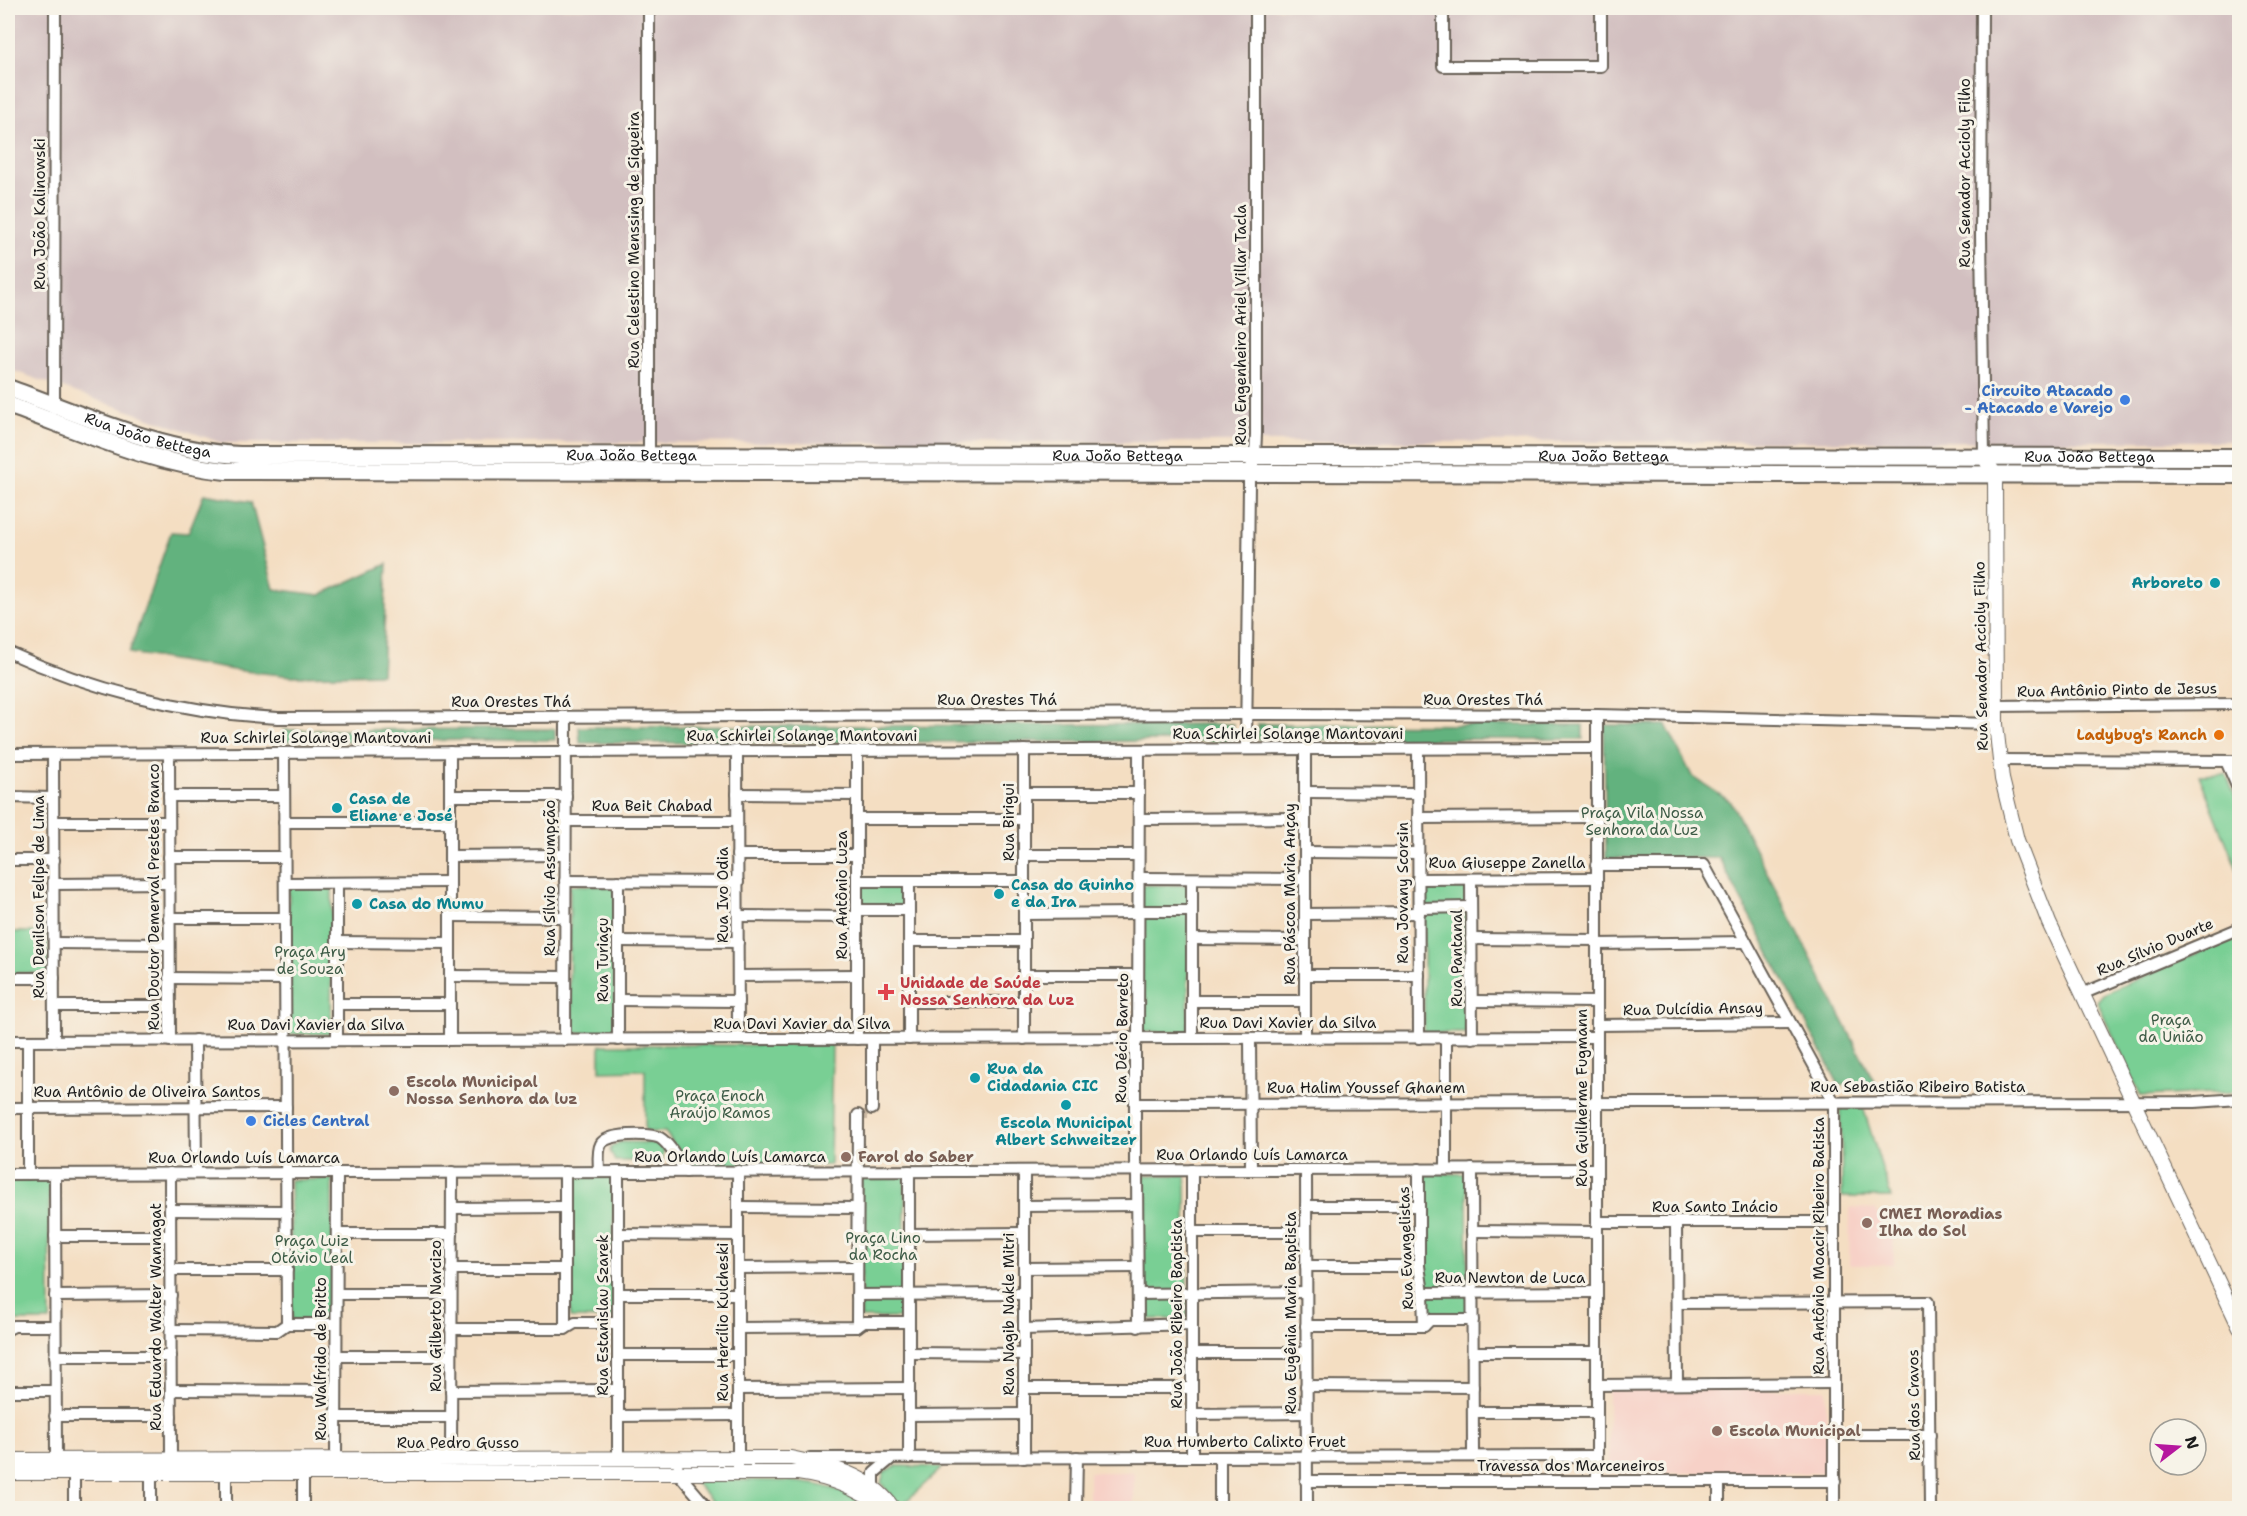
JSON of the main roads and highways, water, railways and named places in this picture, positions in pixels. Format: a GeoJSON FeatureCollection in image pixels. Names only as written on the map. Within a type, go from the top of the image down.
{"type":"FeatureCollection","features":[{"type":"Feature","properties":{"kind":"main road","name":"Rua João Bettega"},"geometry":{"type":"LineString","coordinates":[[8,388],[54,413]]}},
{"type":"Feature","properties":{"kind":"main road","name":"Rua João Bettega"},"geometry":{"type":"LineString","coordinates":[[8,405],[54,413],[164,443],[222,455],[649,464],[946,464],[1256,456],[2240,457]]}},
{"type":"Feature","properties":{"kind":"main road"},"geometry":{"type":"LineString","coordinates":[[1623,456],[1623,474]]}},
{"type":"Feature","properties":{"kind":"main road"},"geometry":{"type":"LineString","coordinates":[[1645,456],[1645,474]]}},
{"type":"Feature","properties":{"kind":"main road"},"geometry":{"type":"LineString","coordinates":[[1984,457],[1995,475]]}},
{"type":"Feature","properties":{"kind":"main road","name":"Rua João Bettega"},"geometry":{"type":"LineString","coordinates":[[946,464],[1249,473],[2240,475]]}},
{"type":"Feature","properties":{"kind":"main road","name":"Rua Senador Accioly Filho"},"geometry":{"type":"LineString","coordinates":[[1995,475],[1995,706],[2000,760],[2011,819],[2025,865],[2082,994],[2240,1328]]}},
{"type":"Feature","properties":{"kind":"main road","name":"Rua Pedro Gusso"},"geometry":{"type":"LineString","coordinates":[[8,1460],[171,1460],[303,1466],[678,1466],[738,1465],[791,1458],[842,1471],[874,1488],[892,1509]]}},
{"type":"Feature","properties":{"kind":"main road","name":"Rua Pedro Gusso"},"geometry":{"type":"LineString","coordinates":[[336,1466],[451,1459],[618,1459],[678,1466]]}},
{"type":"Feature","properties":{"kind":"main road","name":"Rua Pedro Gusso"},"geometry":{"type":"LineString","coordinates":[[738,1465],[825,1477],[855,1489],[886,1509]]}},
{"type":"Feature","properties":{"kind":"main road","name":"Rua Pedro Gusso"},"geometry":{"type":"LineString","coordinates":[[8,1473],[226,1473],[303,1466]]}},
{"type":"Feature","properties":{"kind":"tunnel"},"geometry":{"type":"LineString","coordinates":[[858,1115],[872,1115],[872,1109]]}},
{"type":"Feature","properties":{"kind":"place","name":"Circuito Atacado - Atacado e Varejo"},"geometry":{"type":"Point","coordinates":[2125,400]}},
{"type":"Feature","properties":{"kind":"place","name":"Arboreto"},"geometry":{"type":"Point","coordinates":[2215,583]}},
{"type":"Feature","properties":{"kind":"place","name":"Ladybug's Ranch"},"geometry":{"type":"Point","coordinates":[2219,735]}},
{"type":"Feature","properties":{"kind":"place","name":"Casa de Eliane e José"},"geometry":{"type":"Point","coordinates":[337,808]}},
{"type":"Feature","properties":{"kind":"place","name":"Casa do Guinho e da Ira"},"geometry":{"type":"Point","coordinates":[999,894]}},
{"type":"Feature","properties":{"kind":"place","name":"Casa do Mumu"},"geometry":{"type":"Point","coordinates":[357,904]}},
{"type":"Feature","properties":{"kind":"place","name":"Unidade de Saúde Nossa Senhora da Luz"},"geometry":{"type":"Point","coordinates":[886,992]}},
{"type":"Feature","properties":{"kind":"place","name":"Rua da Cidadania CIC"},"geometry":{"type":"Point","coordinates":[975,1078]}},
{"type":"Feature","properties":{"kind":"place","name":"Escola Municipal Nossa Senhora da luz"},"geometry":{"type":"Point","coordinates":[394,1091]}},
{"type":"Feature","properties":{"kind":"place","name":"Escola Municipal Albert Schweitzer"},"geometry":{"type":"Point","coordinates":[1066,1105]}},
{"type":"Feature","properties":{"kind":"place","name":"Cicles Central"},"geometry":{"type":"Point","coordinates":[251,1121]}},
{"type":"Feature","properties":{"kind":"place","name":"Farol do Saber"},"geometry":{"type":"Point","coordinates":[846,1157]}},
{"type":"Feature","properties":{"kind":"place","name":"CMEI Moradias Ilha do Sol"},"geometry":{"type":"Point","coordinates":[1867,1223]}},
{"type":"Feature","properties":{"kind":"place","name":"Escola Municipal"},"geometry":{"type":"Point","coordinates":[1717,1431]}},
{"type":"Feature","properties":{"kind":"park label","name":"Praça Vila Nossa Senhora da Luz"},"geometry":{"type":"Point","coordinates":[1642,822]}},
{"type":"Feature","properties":{"kind":"park label","name":"Praça Ary de Souza"},"geometry":{"type":"Point","coordinates":[310,960]}},
{"type":"Feature","properties":{"kind":"park label","name":"Praça da União"},"geometry":{"type":"Point","coordinates":[2171,1028]}},
{"type":"Feature","properties":{"kind":"park label","name":"Praça Enoch Araújo Ramos"},"geometry":{"type":"Point","coordinates":[720,1104]}},
{"type":"Feature","properties":{"kind":"park label","name":"Praça Lino da Rocha"},"geometry":{"type":"Point","coordinates":[883,1246]}},
{"type":"Feature","properties":{"kind":"park label","name":"Praça Luiz Otávio Leal"},"geometry":{"type":"Point","coordinates":[312,1250]}}]}
